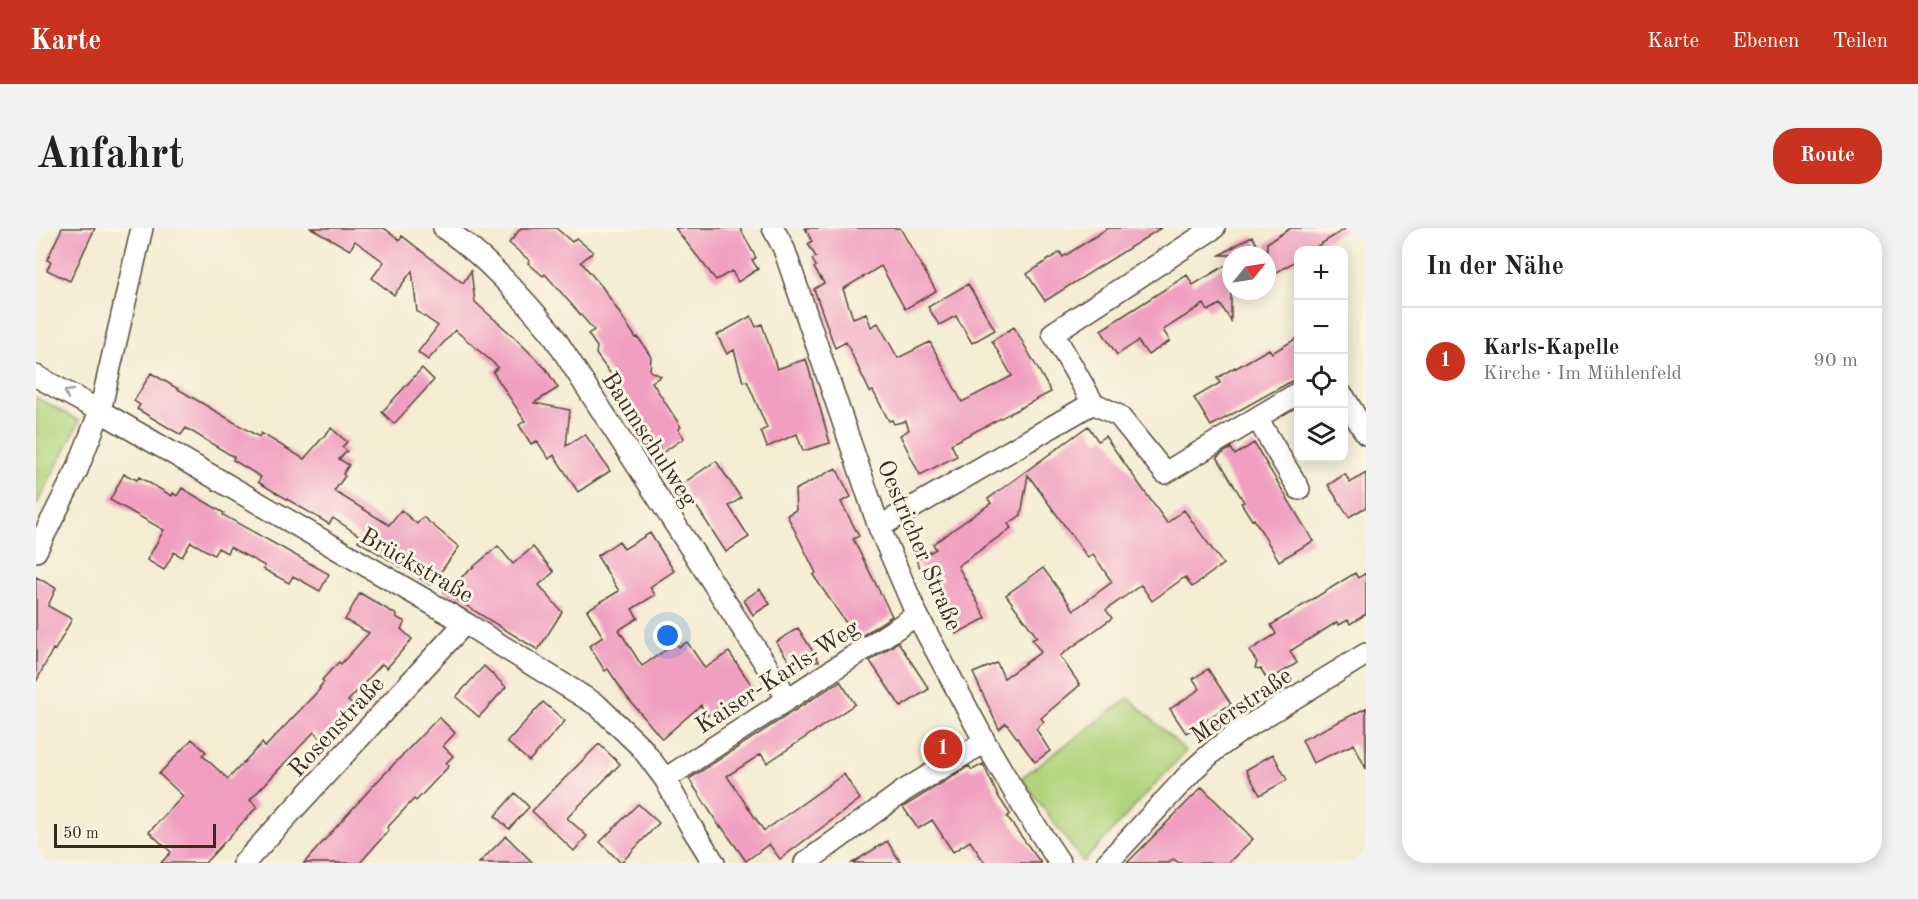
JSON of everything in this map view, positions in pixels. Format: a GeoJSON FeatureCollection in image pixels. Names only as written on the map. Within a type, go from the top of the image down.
{"type":"FeatureCollection","features":[{"type":"Feature","properties":{"kind":"street"},"geometry":{"type":"LineString","coordinates":[[36,551],[77,470],[100,411],[142,228]]}},
{"type":"Feature","properties":{"kind":"street","name":"Baumschulweg"},"geometry":{"type":"LineString","coordinates":[[444,228],[513,287],[551,332],[788,699]]}},
{"type":"Feature","properties":{"kind":"street","name":"Oestricher Straße"},"geometry":{"type":"LineString","coordinates":[[772,228],[784,249],[879,527],[917,615],[1024,810],[1060,863]]}},
{"type":"Feature","properties":{"kind":"street"},"geometry":{"type":"LineString","coordinates":[[1214,228],[1053,333],[1093,403],[1119,416],[1165,473],[1294,396]]}},
{"type":"Feature","properties":{"kind":"street","name":"Brückstraße"},"geometry":{"type":"LineString","coordinates":[[36,376],[465,623],[597,705],[641,747],[665,779],[714,863]]}},
{"type":"Feature","properties":{"kind":"street"},"geometry":{"type":"LineString","coordinates":[[879,527],[1093,403]]}},
{"type":"Feature","properties":{"kind":"street"},"geometry":{"type":"LineString","coordinates":[[1348,404],[1366,434]]}},
{"type":"Feature","properties":{"kind":"street"},"geometry":{"type":"LineString","coordinates":[[1257,418],[1299,489]]}},
{"type":"Feature","properties":{"kind":"street","name":"Kaiser-Karls-Weg"},"geometry":{"type":"LineString","coordinates":[[665,779],[917,615]]}},
{"type":"Feature","properties":{"kind":"street","name":"Rosenstraße"},"geometry":{"type":"LineString","coordinates":[[244,863],[465,623]]}},
{"type":"Feature","properties":{"kind":"street","name":"Meerstraße"},"geometry":{"type":"LineString","coordinates":[[1107,863],[1216,748],[1366,654]]}},
{"type":"Feature","properties":{"kind":"street"},"geometry":{"type":"LineString","coordinates":[[805,863],[904,790],[985,742]]}},
{"type":"Feature","properties":{"kind":"green space"},"geometry":{"type":"Polygon","coordinates":[[[36,397],[80,421],[36,506],[36,397]]]}},
{"type":"Feature","properties":{"kind":"green space"},"geometry":{"type":"Polygon","coordinates":[[[1129,698],[1186,751],[1083,862],[1021,778],[1129,698]]]}},
{"type":"Feature","properties":{"kind":"building"},"geometry":{"type":"Polygon","coordinates":[[[62,228],[95,228],[70,281],[47,270],[51,262],[47,260],[62,228]]]}},
{"type":"Feature","properties":{"kind":"building"},"geometry":{"type":"Polygon","coordinates":[[[311,228],[384,228],[400,240],[402,236],[463,283],[471,271],[475,302],[546,369],[558,388],[534,403],[570,410],[566,446],[585,434],[610,471],[578,492],[554,455],[549,459],[537,441],[531,444],[519,425],[525,421],[493,372],[498,367],[455,330],[428,360],[418,352],[438,326],[417,311],[412,271],[394,295],[372,278],[384,262],[355,241],[350,250],[311,228]]]}},
{"type":"Feature","properties":{"kind":"building"},"geometry":{"type":"Polygon","coordinates":[[[521,228],[556,228],[572,242],[576,238],[593,252],[581,262],[603,288],[651,357],[650,371],[661,376],[652,382],[681,427],[678,429],[684,438],[662,453],[625,400],[623,401],[617,392],[613,392],[614,386],[609,379],[613,377],[596,354],[597,347],[588,334],[594,330],[545,274],[543,276],[509,243],[521,228]]]}},
{"type":"Feature","properties":{"kind":"building"},"geometry":{"type":"Polygon","coordinates":[[[675,228],[740,228],[756,258],[752,260],[758,269],[738,282],[732,271],[716,280],[675,228]]]}},
{"type":"Feature","properties":{"kind":"building"},"geometry":{"type":"Polygon","coordinates":[[[805,228],[900,228],[936,291],[905,309],[881,266],[843,289],[853,318],[866,313],[871,327],[878,323],[898,358],[930,342],[962,402],[1012,376],[992,341],[1014,327],[1051,392],[951,444],[957,456],[920,475],[900,435],[909,430],[906,421],[894,424],[892,420],[889,421],[873,391],[870,392],[846,342],[835,348],[814,289],[824,283],[814,268],[816,266],[812,259],[816,257],[808,244],[812,241],[805,228]]]}},
{"type":"Feature","properties":{"kind":"building"},"geometry":{"type":"Polygon","coordinates":[[[1108,228],[1161,228],[1045,301],[1027,274],[1060,252],[1063,257],[1108,228]]]}},
{"type":"Feature","properties":{"kind":"building"},"geometry":{"type":"Polygon","coordinates":[[[1291,228],[1347,228],[1318,246],[1294,246],[1294,262],[1276,273],[1276,246],[1267,246],[1267,243],[1291,228]]]}},
{"type":"Feature","properties":{"kind":"building"},"geometry":{"type":"Polygon","coordinates":[[[1252,236],[1258,246],[1235,246],[1252,236]]]}},
{"type":"Feature","properties":{"kind":"building"},"geometry":{"type":"Polygon","coordinates":[[[1222,267],[1222,300],[1231,300],[1231,321],[1220,304],[1208,311],[1204,304],[1163,330],[1170,341],[1148,355],[1138,341],[1117,355],[1101,330],[1187,275],[1193,285],[1222,267]]]}},
{"type":"Feature","properties":{"kind":"building"},"geometry":{"type":"Polygon","coordinates":[[[968,284],[995,330],[972,343],[956,316],[939,325],[928,307],[968,284]]]}},
{"type":"Feature","properties":{"kind":"building"},"geometry":{"type":"Polygon","coordinates":[[[751,316],[756,327],[762,324],[777,369],[806,359],[830,443],[803,451],[797,434],[767,447],[761,431],[767,428],[747,381],[743,382],[734,350],[727,354],[717,335],[751,316]]]}},
{"type":"Feature","properties":{"kind":"building"},"geometry":{"type":"Polygon","coordinates":[[[1294,340],[1294,380],[1211,426],[1194,398],[1220,383],[1217,378],[1235,367],[1269,349],[1272,353],[1294,340]]]}},
{"type":"Feature","properties":{"kind":"building"},"geometry":{"type":"Polygon","coordinates":[[[422,368],[434,380],[394,424],[382,412],[422,368]]]}},
{"type":"Feature","properties":{"kind":"building"},"geometry":{"type":"Polygon","coordinates":[[[151,373],[259,437],[261,433],[304,459],[331,428],[347,442],[342,447],[347,451],[339,459],[349,465],[343,474],[345,476],[334,491],[389,525],[401,510],[417,524],[423,517],[459,547],[431,585],[358,541],[360,536],[333,518],[329,524],[258,482],[261,477],[233,460],[234,457],[186,428],[181,435],[137,409],[140,405],[134,401],[151,373]]]}},
{"type":"Feature","properties":{"kind":"building"},"geometry":{"type":"Polygon","coordinates":[[[1088,426],[1098,441],[1105,436],[1167,523],[1184,510],[1223,564],[1192,587],[1185,577],[1152,601],[1141,585],[1106,610],[1112,618],[1060,656],[1080,685],[1041,718],[1044,722],[1036,729],[1050,751],[1035,762],[1006,723],[999,729],[973,673],[997,663],[1004,678],[1041,652],[1032,640],[1037,637],[1006,595],[1043,568],[1074,610],[1112,582],[1093,554],[1088,558],[1028,475],[1021,515],[1008,524],[1011,528],[958,566],[986,618],[956,634],[916,560],[936,549],[933,544],[991,503],[988,499],[1088,426]]]}},
{"type":"Feature","properties":{"kind":"building"},"geometry":{"type":"Polygon","coordinates":[[[1254,443],[1313,541],[1279,561],[1254,519],[1252,520],[1241,503],[1244,502],[1217,457],[1231,448],[1235,455],[1254,443]]]}},
{"type":"Feature","properties":{"kind":"building"},"geometry":{"type":"Polygon","coordinates":[[[716,461],[741,498],[729,506],[749,537],[726,552],[693,501],[684,500],[686,490],[682,484],[716,461]]]}},
{"type":"Feature","properties":{"kind":"building"},"geometry":{"type":"Polygon","coordinates":[[[836,468],[851,497],[841,502],[859,536],[853,539],[892,616],[857,639],[813,575],[816,573],[787,515],[796,510],[795,490],[836,468]]]}},
{"type":"Feature","properties":{"kind":"building"},"geometry":{"type":"Polygon","coordinates":[[[1366,473],[1366,507],[1349,517],[1328,485],[1345,474],[1350,483],[1366,473]]]}},
{"type":"Feature","properties":{"kind":"building"},"geometry":{"type":"Polygon","coordinates":[[[124,474],[137,480],[139,477],[172,496],[173,493],[177,496],[182,488],[224,513],[223,515],[329,574],[320,591],[293,576],[289,583],[263,569],[265,566],[230,547],[227,553],[218,548],[214,555],[191,542],[182,557],[174,552],[164,570],[147,560],[164,530],[110,500],[124,474]]]}},
{"type":"Feature","properties":{"kind":"building"},"geometry":{"type":"Polygon","coordinates":[[[650,533],[674,571],[650,587],[655,595],[632,609],[638,618],[619,630],[642,666],[676,643],[679,647],[687,642],[705,668],[729,652],[755,690],[719,714],[717,709],[707,716],[701,705],[662,739],[626,696],[608,669],[605,671],[589,646],[603,637],[587,610],[619,591],[597,556],[619,541],[624,549],[650,533]]]}},
{"type":"Feature","properties":{"kind":"building"},"geometry":{"type":"Polygon","coordinates":[[[498,546],[513,564],[533,547],[554,572],[539,585],[562,612],[538,650],[444,592],[498,546]]]}},
{"type":"Feature","properties":{"kind":"building"},"geometry":{"type":"Polygon","coordinates":[[[1355,573],[1358,578],[1366,573],[1366,614],[1350,624],[1348,620],[1339,625],[1337,622],[1290,651],[1297,663],[1268,681],[1261,669],[1255,668],[1257,662],[1249,651],[1276,634],[1271,625],[1355,573]]]}},
{"type":"Feature","properties":{"kind":"building"},"geometry":{"type":"Polygon","coordinates":[[[36,577],[56,588],[48,606],[72,619],[36,682],[36,577]]]}},
{"type":"Feature","properties":{"kind":"building"},"geometry":{"type":"Polygon","coordinates":[[[760,589],[770,604],[753,615],[744,600],[760,589]]]}},
{"type":"Feature","properties":{"kind":"building"},"geometry":{"type":"Polygon","coordinates":[[[360,593],[405,622],[401,629],[412,639],[387,668],[382,664],[348,701],[353,705],[321,739],[314,732],[250,800],[257,807],[205,863],[161,863],[171,852],[149,832],[183,796],[159,774],[192,739],[206,752],[202,755],[228,779],[262,743],[265,747],[320,689],[324,682],[322,680],[331,670],[339,662],[341,664],[369,633],[345,620],[360,593]]]}},
{"type":"Feature","properties":{"kind":"building"},"geometry":{"type":"Polygon","coordinates":[[[798,628],[819,661],[794,668],[776,642],[798,628]]]}},
{"type":"Feature","properties":{"kind":"building"},"geometry":{"type":"Polygon","coordinates":[[[898,642],[929,689],[901,707],[870,661],[898,642]]]}},
{"type":"Feature","properties":{"kind":"building"},"geometry":{"type":"Polygon","coordinates":[[[484,666],[506,687],[479,717],[456,697],[484,666]]]}},
{"type":"Feature","properties":{"kind":"building"},"geometry":{"type":"Polygon","coordinates":[[[1208,669],[1231,704],[1186,733],[1170,709],[1200,689],[1193,679],[1208,669]]]}},
{"type":"Feature","properties":{"kind":"building"},"geometry":{"type":"Polygon","coordinates":[[[840,681],[855,704],[767,763],[761,754],[727,776],[764,831],[844,774],[860,799],[780,859],[769,844],[746,861],[720,827],[689,779],[840,681]]]}},
{"type":"Feature","properties":{"kind":"building"},"geometry":{"type":"Polygon","coordinates":[[[543,702],[565,721],[529,761],[507,742],[543,702]]]}},
{"type":"Feature","properties":{"kind":"building"},"geometry":{"type":"Polygon","coordinates":[[[1366,708],[1366,769],[1354,744],[1313,763],[1302,740],[1366,708]]]}},
{"type":"Feature","properties":{"kind":"building"},"geometry":{"type":"Polygon","coordinates":[[[439,717],[455,733],[443,746],[453,756],[446,763],[449,766],[387,828],[389,830],[360,863],[304,863],[372,787],[439,717]]]}},
{"type":"Feature","properties":{"kind":"building"},"geometry":{"type":"Polygon","coordinates":[[[947,736],[954,746],[931,760],[928,756],[929,749],[947,736]]]}},
{"type":"Feature","properties":{"kind":"building"},"geometry":{"type":"Polygon","coordinates":[[[599,744],[620,764],[567,818],[587,836],[574,851],[532,811],[599,744]]]}},
{"type":"Feature","properties":{"kind":"building"},"geometry":{"type":"Polygon","coordinates":[[[1273,754],[1287,780],[1260,795],[1246,770],[1273,754]]]}},
{"type":"Feature","properties":{"kind":"building"},"geometry":{"type":"Polygon","coordinates":[[[983,764],[998,796],[1010,814],[1007,817],[1041,863],[985,863],[970,841],[953,852],[932,820],[918,829],[903,807],[969,766],[972,770],[983,764]]]}},
{"type":"Feature","properties":{"kind":"building"},"geometry":{"type":"Polygon","coordinates":[[[1202,787],[1253,839],[1228,863],[1179,863],[1173,859],[1169,863],[1127,863],[1202,787]]]}},
{"type":"Feature","properties":{"kind":"building"},"geometry":{"type":"Polygon","coordinates":[[[515,793],[529,807],[509,829],[495,816],[515,793]]]}},
{"type":"Feature","properties":{"kind":"building"},"geometry":{"type":"Polygon","coordinates":[[[638,804],[659,823],[621,863],[600,842],[638,804]]]}},
{"type":"Feature","properties":{"kind":"building"},"geometry":{"type":"Polygon","coordinates":[[[506,836],[533,863],[479,863],[506,836]]]}},
{"type":"Feature","properties":{"kind":"building"},"geometry":{"type":"Polygon","coordinates":[[[887,841],[901,863],[852,863],[887,841]]]}},
{"type":"Feature","properties":{"kind":"place","name":"Karls-Kapelle"},"geometry":{"type":"Point","coordinates":[943,749]}}]}
